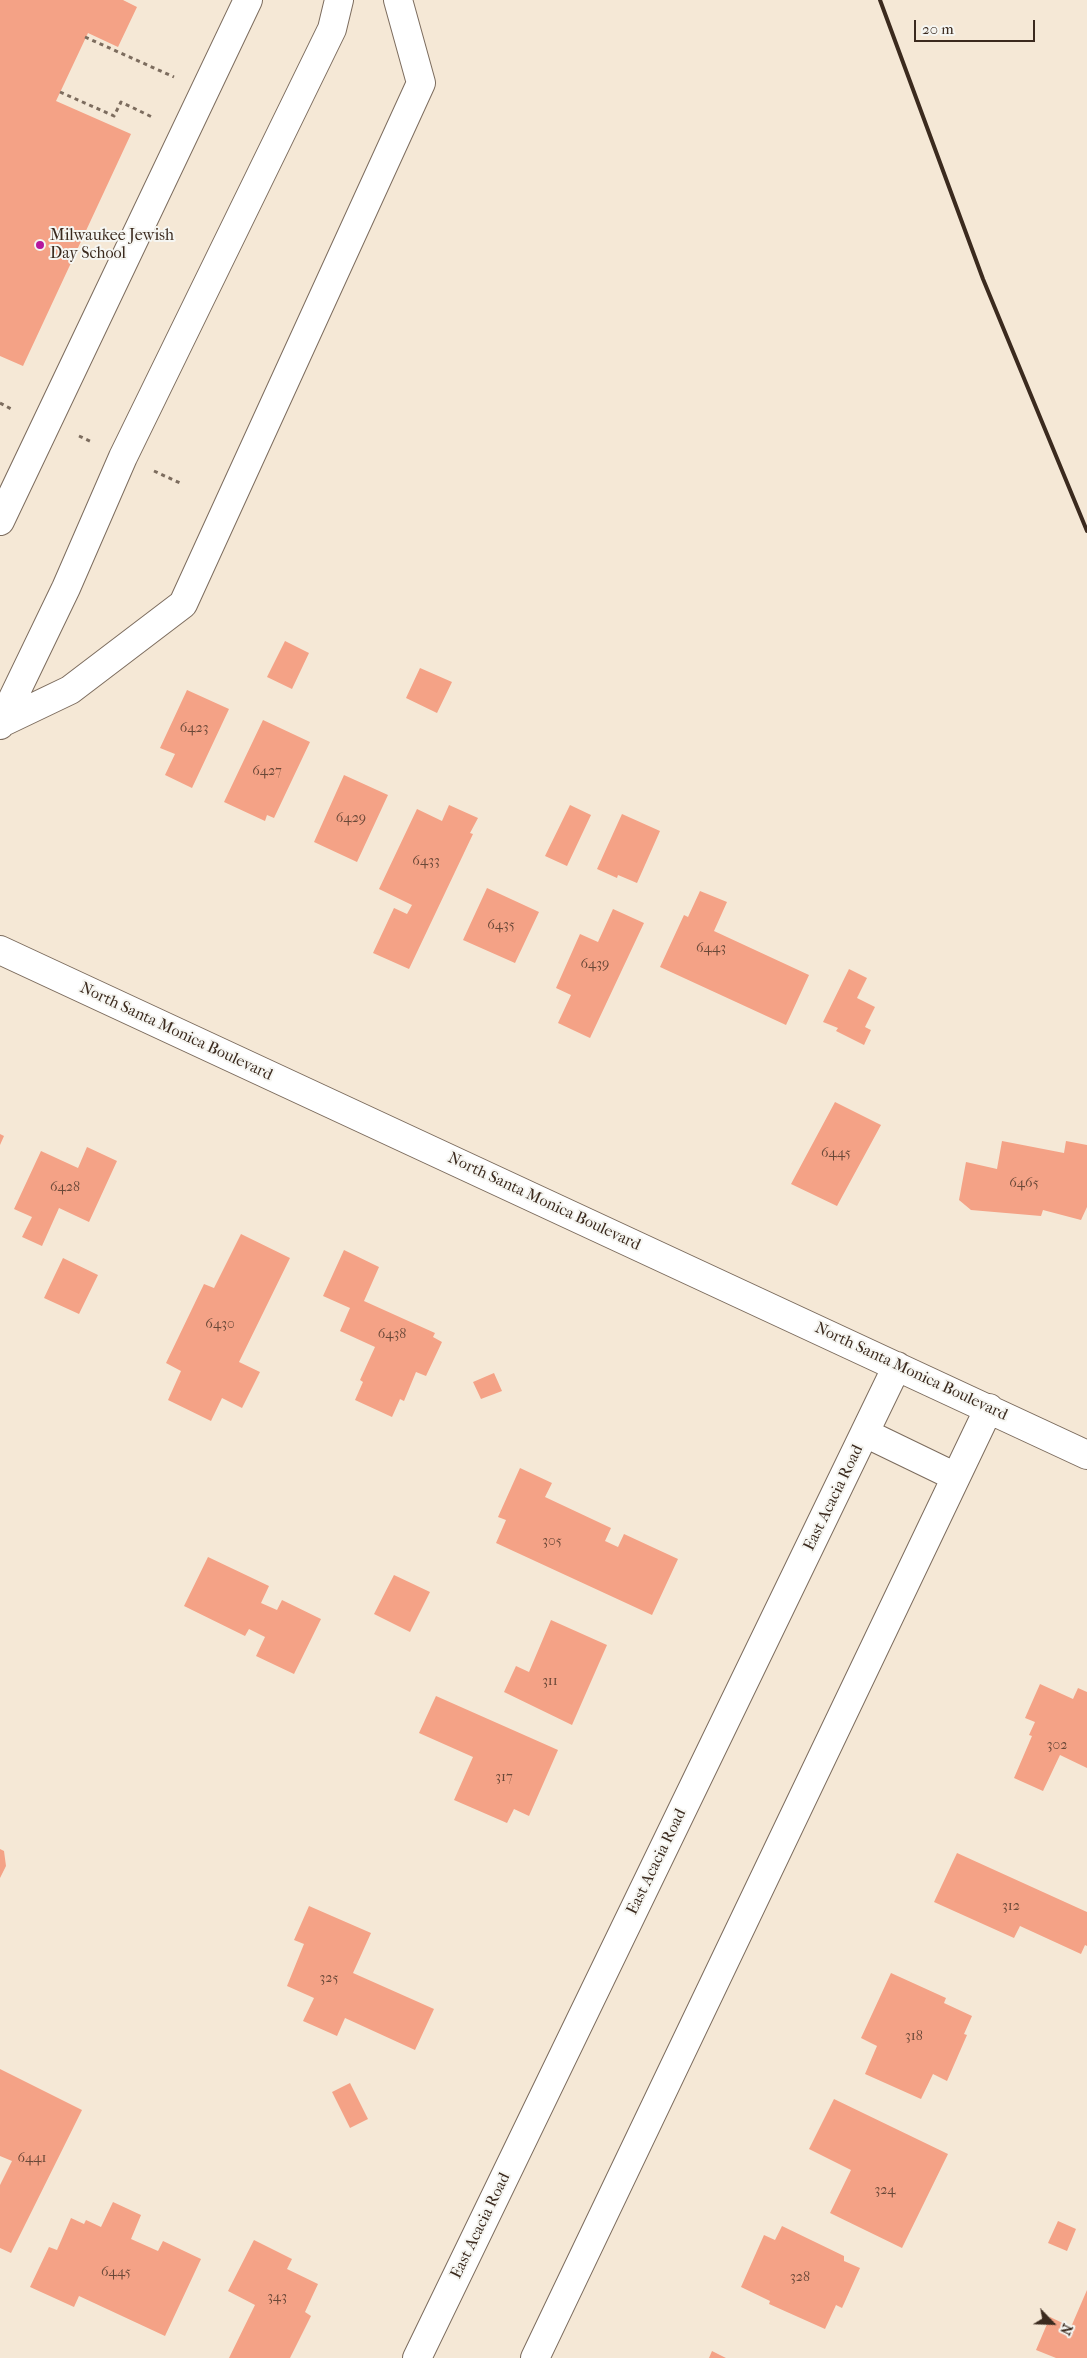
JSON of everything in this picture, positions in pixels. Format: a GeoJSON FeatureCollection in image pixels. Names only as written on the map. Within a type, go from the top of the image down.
{"type":"FeatureCollection","features":[{"type":"Feature","properties":{"kind":"street"},"geometry":{"type":"LineString","coordinates":[[0,521],[248,0]]}},
{"type":"Feature","properties":{"kind":"street"},"geometry":{"type":"LineString","coordinates":[[0,723],[66,588],[123,457],[332,29],[339,0]]}},
{"type":"Feature","properties":{"kind":"street"},"geometry":{"type":"LineString","coordinates":[[0,723],[70,690],[184,604],[420,83],[398,0]]}},
{"type":"Feature","properties":{"kind":"street","name":"North Santa Monica Boulevard"},"geometry":{"type":"LineString","coordinates":[[0,950],[989,1408],[1087,1456]]}},
{"type":"Feature","properties":{"kind":"street","name":"East Acacia Road"},"geometry":{"type":"LineString","coordinates":[[417,2358],[897,1366]]}},
{"type":"Feature","properties":{"kind":"street"},"geometry":{"type":"LineString","coordinates":[[535,2358],[989,1408]]}},
{"type":"Feature","properties":{"kind":"street"},"geometry":{"type":"LineString","coordinates":[[865,1433],[956,1477]]}},
{"type":"Feature","properties":{"kind":"path"},"geometry":{"type":"LineString","coordinates":[[85,37],[180,80]]}},
{"type":"Feature","properties":{"kind":"path"},"geometry":{"type":"LineString","coordinates":[[60,92],[114,116],[120,102],[153,117]]}},
{"type":"Feature","properties":{"kind":"building","name":"Milwaukee Jewish Day School"},"geometry":{"type":"Polygon","coordinates":[[[0,0],[123,0],[137,7],[118,47],[88,33],[56,101],[131,134],[23,366],[0,356],[0,0]]]}},
{"type":"Feature","properties":{"kind":"building"},"geometry":{"type":"Polygon","coordinates":[[[285,641],[309,653],[292,689],[267,677],[285,641]]]}},
{"type":"Feature","properties":{"kind":"building"},"geometry":{"type":"Polygon","coordinates":[[[420,668],[452,682],[437,713],[406,698],[420,668]]]}},
{"type":"Feature","properties":{"kind":"building"},"geometry":{"type":"Polygon","coordinates":[[[187,690],[229,709],[192,788],[165,775],[175,754],[160,748],[187,690]]]}},
{"type":"Feature","properties":{"kind":"building"},"geometry":{"type":"Polygon","coordinates":[[[263,720],[310,742],[274,818],[267,815],[265,821],[224,802],[263,720]]]}},
{"type":"Feature","properties":{"kind":"building"},"geometry":{"type":"Polygon","coordinates":[[[344,775],[388,795],[357,862],[314,842],[344,775]]]}},
{"type":"Feature","properties":{"kind":"building"},"geometry":{"type":"Polygon","coordinates":[[[449,805],[478,818],[470,833],[473,834],[409,969],[373,953],[394,908],[407,914],[412,905],[379,889],[417,809],[442,821],[449,805]]]}},
{"type":"Feature","properties":{"kind":"building"},"geometry":{"type":"Polygon","coordinates":[[[570,805],[591,815],[567,866],[545,856],[570,805]]]}},
{"type":"Feature","properties":{"kind":"building"},"geometry":{"type":"Polygon","coordinates":[[[622,814],[660,831],[637,883],[618,875],[617,878],[597,869],[622,814]]]}},
{"type":"Feature","properties":{"kind":"building"},"geometry":{"type":"Polygon","coordinates":[[[487,888],[539,912],[515,963],[463,940],[487,888]]]}},
{"type":"Feature","properties":{"kind":"building"},"geometry":{"type":"Polygon","coordinates":[[[700,891],[727,902],[714,931],[809,975],[786,1025],[660,967],[684,915],[688,917],[700,891]]]}},
{"type":"Feature","properties":{"kind":"building"},"geometry":{"type":"Polygon","coordinates":[[[613,909],[644,923],[590,1038],[558,1023],[571,995],[556,988],[580,934],[598,942],[613,909]]]}},
{"type":"Feature","properties":{"kind":"building"},"geometry":{"type":"Polygon","coordinates":[[[849,969],[867,978],[857,998],[875,1007],[865,1027],[871,1030],[864,1045],[836,1031],[838,1028],[823,1022],[849,969]]]}},
{"type":"Feature","properties":{"kind":"building"},"geometry":{"type":"Polygon","coordinates":[[[835,1102],[881,1125],[837,1206],[791,1184],[835,1102]]]}},
{"type":"Feature","properties":{"kind":"building"},"geometry":{"type":"Polygon","coordinates":[[[0,1134],[4,1136],[0,1145],[0,1134]]]}},
{"type":"Feature","properties":{"kind":"building"},"geometry":{"type":"Polygon","coordinates":[[[1002,1141],[1064,1153],[1066,1141],[1087,1145],[1087,1207],[1081,1220],[1043,1210],[1041,1216],[971,1210],[959,1200],[966,1162],[997,1169],[1002,1141]]]}},
{"type":"Feature","properties":{"kind":"building"},"geometry":{"type":"Polygon","coordinates":[[[87,1147],[117,1161],[89,1222],[59,1208],[42,1246],[22,1237],[32,1217],[14,1209],[41,1151],[78,1168],[87,1147]]]}},
{"type":"Feature","properties":{"kind":"building"},"geometry":{"type":"Polygon","coordinates":[[[241,1234],[290,1258],[239,1362],[260,1372],[242,1408],[222,1398],[211,1421],[168,1400],[181,1371],[166,1363],[204,1284],[214,1288],[241,1234]]]}},
{"type":"Feature","properties":{"kind":"building"},"geometry":{"type":"Polygon","coordinates":[[[344,1250],[379,1267],[364,1301],[435,1333],[433,1337],[442,1342],[426,1376],[416,1372],[404,1401],[400,1399],[392,1417],[355,1400],[363,1382],[360,1380],[375,1347],[340,1331],[350,1308],[323,1296],[344,1250]]]}},
{"type":"Feature","properties":{"kind":"building"},"geometry":{"type":"Polygon","coordinates":[[[63,1258],[98,1275],[79,1314],[44,1298],[63,1258]]]}},
{"type":"Feature","properties":{"kind":"building"},"geometry":{"type":"Polygon","coordinates":[[[494,1373],[502,1391],[481,1399],[473,1382],[494,1373]]]}},
{"type":"Feature","properties":{"kind":"building"},"geometry":{"type":"Polygon","coordinates":[[[520,1468],[552,1483],[545,1497],[611,1528],[605,1541],[618,1547],[624,1534],[678,1559],[652,1615],[496,1543],[506,1520],[498,1517],[520,1468]]]}},
{"type":"Feature","properties":{"kind":"building"},"geometry":{"type":"Polygon","coordinates":[[[208,1557],[269,1586],[261,1603],[277,1610],[282,1600],[321,1619],[294,1674],[256,1656],[265,1637],[249,1629],[245,1636],[184,1606],[208,1557]]]}},
{"type":"Feature","properties":{"kind":"building"},"geometry":{"type":"Polygon","coordinates":[[[394,1575],[430,1592],[410,1632],[374,1614],[394,1575]]]}},
{"type":"Feature","properties":{"kind":"building"},"geometry":{"type":"Polygon","coordinates":[[[551,1620],[607,1645],[572,1725],[504,1692],[516,1666],[529,1672],[551,1620]]]}},
{"type":"Feature","properties":{"kind":"building"},"geometry":{"type":"Polygon","coordinates":[[[1040,1684],[1073,1699],[1078,1688],[1087,1692],[1087,1768],[1060,1755],[1043,1791],[1014,1778],[1032,1736],[1029,1735],[1035,1722],[1025,1718],[1040,1684]]]}},
{"type":"Feature","properties":{"kind":"building"},"geometry":{"type":"Polygon","coordinates":[[[436,1696],[558,1750],[529,1816],[514,1809],[507,1823],[454,1800],[473,1757],[419,1733],[436,1696]]]}},
{"type":"Feature","properties":{"kind":"building"},"geometry":{"type":"Polygon","coordinates":[[[0,1849],[4,1851],[6,1866],[0,1878],[0,1849]]]}},
{"type":"Feature","properties":{"kind":"building"},"geometry":{"type":"Polygon","coordinates":[[[957,1853],[1087,1912],[1087,1946],[1085,1945],[1081,1954],[1020,1926],[1014,1938],[934,1902],[957,1853]]]}},
{"type":"Feature","properties":{"kind":"building"},"geometry":{"type":"Polygon","coordinates":[[[309,1906],[371,1933],[353,1973],[434,2009],[415,2050],[345,2018],[337,2036],[303,2021],[314,1998],[287,1986],[304,1944],[294,1940],[309,1906]]]}},
{"type":"Feature","properties":{"kind":"building"},"geometry":{"type":"Polygon","coordinates":[[[891,1973],[946,1998],[944,2003],[972,2016],[964,2034],[967,2035],[947,2081],[933,2074],[921,2099],[865,2074],[877,2046],[861,2038],[891,1973]]]}},
{"type":"Feature","properties":{"kind":"building"},"geometry":{"type":"Polygon","coordinates":[[[0,2069],[82,2110],[11,2253],[0,2248],[0,2185],[12,2161],[0,2156],[0,2069]]]}},
{"type":"Feature","properties":{"kind":"building"},"geometry":{"type":"Polygon","coordinates":[[[350,2083],[368,2119],[350,2128],[332,2092],[350,2083]]]}},
{"type":"Feature","properties":{"kind":"building"},"geometry":{"type":"Polygon","coordinates":[[[834,2099],[948,2154],[902,2248],[830,2213],[851,2170],[809,2149],[834,2099]]]}},
{"type":"Feature","properties":{"kind":"building"},"geometry":{"type":"Polygon","coordinates":[[[113,2202],[141,2215],[131,2239],[158,2251],[163,2241],[201,2259],[165,2336],[79,2296],[74,2307],[30,2287],[49,2247],[57,2250],[71,2218],[84,2224],[86,2220],[101,2227],[113,2202]]]}},
{"type":"Feature","properties":{"kind":"building"},"geometry":{"type":"Polygon","coordinates":[[[1058,2221],[1076,2229],[1067,2251],[1048,2243],[1058,2221]]]}},
{"type":"Feature","properties":{"kind":"building"},"geometry":{"type":"Polygon","coordinates":[[[782,2226],[844,2256],[844,2261],[860,2268],[842,2308],[836,2305],[825,2329],[769,2304],[770,2301],[741,2287],[764,2235],[775,2240],[782,2226]]]}},
{"type":"Feature","properties":{"kind":"building"},"geometry":{"type":"Polygon","coordinates":[[[254,2240],[292,2259],[287,2269],[318,2284],[305,2312],[311,2316],[290,2358],[229,2358],[255,2305],[228,2291],[254,2240]]]}},
{"type":"Feature","properties":{"kind":"building"},"geometry":{"type":"Polygon","coordinates":[[[1087,2290],[1087,2358],[1056,2358],[1036,2350],[1050,2317],[1071,2327],[1087,2290]]]}},
{"type":"Feature","properties":{"kind":"building"},"geometry":{"type":"Polygon","coordinates":[[[712,2351],[726,2358],[709,2358],[712,2351]]]}},
{"type":"Feature","properties":{"kind":"railway"},"geometry":{"type":"LineString","coordinates":[[880,0],[983,279],[1087,531]]}},
{"type":"Feature","properties":{"kind":"place","name":"Milwaukee Jewish Day School"},"geometry":{"type":"Point","coordinates":[40,245]}}]}
